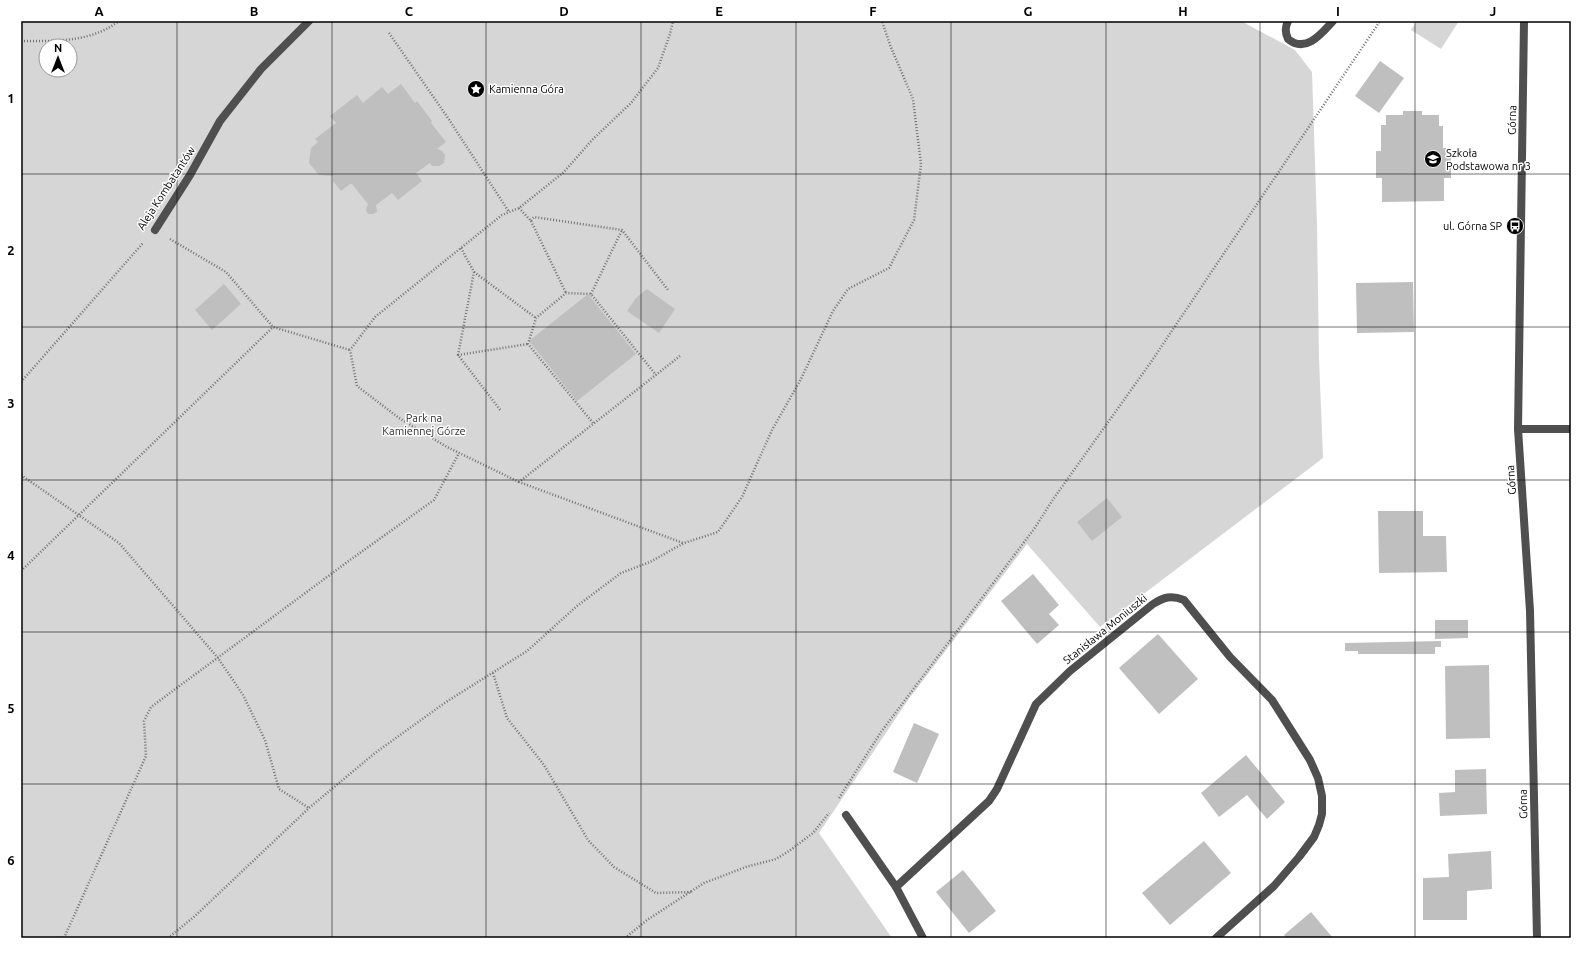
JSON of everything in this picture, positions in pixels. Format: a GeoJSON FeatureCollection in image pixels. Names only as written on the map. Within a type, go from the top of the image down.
{"type":"FeatureCollection","features":[{"type":"Feature","properties":{"kind":"street","name":"Aleja Kombatantów"},"geometry":{"type":"LineString","coordinates":[[155,230],[190,175],[220,121],[261,69],[309,21]]}},
{"type":"Feature","properties":{"kind":"street"},"geometry":{"type":"LineString","coordinates":[[1288,21],[1286,27],[1288,39],[1298,44],[1309,43],[1317,39],[1332,21]]}},
{"type":"Feature","properties":{"kind":"street","name":"Górna"},"geometry":{"type":"LineString","coordinates":[[1524,21],[1518,429],[1530,611],[1537,938]]}},
{"type":"Feature","properties":{"kind":"street"},"geometry":{"type":"LineString","coordinates":[[1518,429],[1571,429]]}},
{"type":"Feature","properties":{"kind":"street","name":"Stanisława Moniuszki"},"geometry":{"type":"LineString","coordinates":[[896,887],[989,801],[997,788],[1036,704],[1070,671],[1153,604],[1168,597],[1176,597],[1187,603],[1230,657],[1272,700],[1310,760],[1318,778],[1322,796],[1322,814],[1319,825],[1314,837],[1303,852],[1274,886],[1216,938]]}},
{"type":"Feature","properties":{"kind":"street"},"geometry":{"type":"LineString","coordinates":[[846,815],[896,887],[923,938]]}},
{"type":"Feature","properties":{"kind":"path"},"geometry":{"type":"LineString","coordinates":[[21,41],[54,41],[84,38],[119,21]]}},
{"type":"Feature","properties":{"kind":"path"},"geometry":{"type":"LineString","coordinates":[[673,21],[658,68],[631,103],[592,140],[564,172],[519,208],[502,215],[375,317],[350,350],[357,386],[400,418],[459,453],[519,482],[684,543]]}},
{"type":"Feature","properties":{"kind":"path"},"geometry":{"type":"LineString","coordinates":[[168,938],[195,916],[309,808],[375,753],[446,702],[527,651],[577,606],[621,573],[650,562],[684,543],[718,532],[729,518],[742,497],[772,430],[802,379],[833,310],[848,289],[889,268],[914,220],[921,164],[913,99],[890,45],[882,21]]}},
{"type":"Feature","properties":{"kind":"path"},"geometry":{"type":"LineString","coordinates":[[836,803],[880,732],[1034,529],[1054,498],[1152,362],[1380,21]]}},
{"type":"Feature","properties":{"kind":"path"},"geometry":{"type":"LineString","coordinates":[[389,33],[448,118],[509,212]]}},
{"type":"Feature","properties":{"kind":"path"},"geometry":{"type":"LineString","coordinates":[[519,208],[531,221],[566,293]]}},
{"type":"Feature","properties":{"kind":"path"},"geometry":{"type":"LineString","coordinates":[[531,221],[534,217],[622,230],[668,290]]}},
{"type":"Feature","properties":{"kind":"path"},"geometry":{"type":"LineString","coordinates":[[155,230],[226,272],[273,326],[350,350]]}},
{"type":"Feature","properties":{"kind":"path","name":"Aleja Kombatantów"},"geometry":{"type":"LineString","coordinates":[[21,382],[155,230]]}},
{"type":"Feature","properties":{"kind":"path"},"geometry":{"type":"LineString","coordinates":[[590,294],[622,230]]}},
{"type":"Feature","properties":{"kind":"path"},"geometry":{"type":"LineString","coordinates":[[460,248],[474,272],[536,318]]}},
{"type":"Feature","properties":{"kind":"path"},"geometry":{"type":"LineString","coordinates":[[474,272],[458,355],[501,411]]}},
{"type":"Feature","properties":{"kind":"path"},"geometry":{"type":"LineString","coordinates":[[528,344],[536,318],[566,293],[590,294],[656,375]]}},
{"type":"Feature","properties":{"kind":"path"},"geometry":{"type":"LineString","coordinates":[[21,571],[273,326]]}},
{"type":"Feature","properties":{"kind":"path"},"geometry":{"type":"LineString","coordinates":[[458,355],[528,344]]}},
{"type":"Feature","properties":{"kind":"path"},"geometry":{"type":"LineString","coordinates":[[528,344],[593,423]]}},
{"type":"Feature","properties":{"kind":"path"},"geometry":{"type":"LineString","coordinates":[[519,482],[680,356]]}},
{"type":"Feature","properties":{"kind":"path"},"geometry":{"type":"LineString","coordinates":[[64,938],[146,756],[144,721],[151,707],[434,500],[459,453]]}},
{"type":"Feature","properties":{"kind":"path"},"geometry":{"type":"LineString","coordinates":[[21,475],[119,544],[218,658],[243,696],[265,740],[279,788],[309,808]]}},
{"type":"Feature","properties":{"kind":"path"},"geometry":{"type":"LineString","coordinates":[[493,673],[507,718],[544,765],[588,840],[614,867],[656,893],[692,892]]}},
{"type":"Feature","properties":{"kind":"path"},"geometry":{"type":"LineString","coordinates":[[839,798],[846,815]]}},
{"type":"Feature","properties":{"kind":"path"},"geometry":{"type":"LineString","coordinates":[[625,938],[647,920],[711,881],[746,867],[776,859],[790,851],[813,833],[832,808]]}},
{"type":"Feature","properties":{"kind":"green space","name":"Park na Kamiennej Górze"},"geometry":{"type":"Polygon","coordinates":[[[21,21],[1241,21],[1295,50],[1312,72],[1323,458],[1100,627],[1027,544],[908,700],[819,833],[892,938],[21,938],[21,21]]]}},
{"type":"Feature","properties":{"kind":"green space"},"geometry":{"type":"Polygon","coordinates":[[[1417,21],[1459,21],[1441,49],[1411,30],[1417,21]]]}},
{"type":"Feature","properties":{"kind":"building"},"geometry":{"type":"Polygon","coordinates":[[[1380,61],[1404,78],[1379,113],[1355,96],[1380,61]]]}},
{"type":"Feature","properties":{"kind":"building"},"geometry":{"type":"Polygon","coordinates":[[[401,84],[415,103],[417,101],[432,121],[431,123],[446,142],[437,149],[441,150],[445,155],[444,163],[439,166],[432,166],[430,163],[416,173],[422,181],[398,200],[392,193],[376,205],[377,212],[368,214],[366,210],[368,204],[352,184],[341,191],[333,181],[333,176],[319,175],[309,163],[311,148],[318,142],[315,139],[336,123],[330,116],[357,95],[363,103],[382,87],[388,94],[401,84]]]}},
{"type":"Feature","properties":{"kind":"building"},"geometry":{"type":"Polygon","coordinates":[[[1403,111],[1422,111],[1422,115],[1439,115],[1439,126],[1443,126],[1443,148],[1451,148],[1451,178],[1444,178],[1444,201],[1382,202],[1382,178],[1376,178],[1376,151],[1381,151],[1381,125],[1386,125],[1386,115],[1403,115],[1403,111]]]}},
{"type":"Feature","properties":{"kind":"building"},"geometry":{"type":"Polygon","coordinates":[[[1413,282],[1414,332],[1357,333],[1356,283],[1413,282]]]}},
{"type":"Feature","properties":{"kind":"building"},"geometry":{"type":"Polygon","coordinates":[[[224,284],[241,304],[212,330],[195,310],[224,284]]]}},
{"type":"Feature","properties":{"kind":"building"},"geometry":{"type":"Polygon","coordinates":[[[647,289],[675,309],[659,333],[627,311],[636,298],[647,289]]]}},
{"type":"Feature","properties":{"kind":"building"},"geometry":{"type":"Polygon","coordinates":[[[588,294],[636,354],[577,401],[529,341],[588,294]]]}},
{"type":"Feature","properties":{"kind":"building"},"geometry":{"type":"Polygon","coordinates":[[[1107,498],[1122,517],[1092,541],[1077,522],[1107,498]]]}},
{"type":"Feature","properties":{"kind":"building"},"geometry":{"type":"Polygon","coordinates":[[[1378,511],[1423,511],[1423,536],[1446,536],[1447,572],[1379,573],[1378,511]]]}},
{"type":"Feature","properties":{"kind":"building"},"geometry":{"type":"Polygon","coordinates":[[[1033,574],[1059,605],[1049,614],[1059,625],[1037,644],[1001,601],[1033,574]]]}},
{"type":"Feature","properties":{"kind":"building"},"geometry":{"type":"Polygon","coordinates":[[[1435,620],[1468,620],[1468,638],[1435,639],[1435,620]]]}},
{"type":"Feature","properties":{"kind":"building"},"geometry":{"type":"Polygon","coordinates":[[[1158,634],[1198,679],[1159,714],[1119,668],[1158,634]]]}},
{"type":"Feature","properties":{"kind":"building"},"geometry":{"type":"Polygon","coordinates":[[[1441,641],[1441,647],[1435,647],[1435,654],[1358,654],[1358,651],[1345,651],[1345,643],[1441,641]]]}},
{"type":"Feature","properties":{"kind":"building"},"geometry":{"type":"Polygon","coordinates":[[[1489,665],[1490,738],[1446,739],[1445,666],[1489,665]]]}},
{"type":"Feature","properties":{"kind":"building"},"geometry":{"type":"Polygon","coordinates":[[[914,723],[939,734],[917,783],[893,772],[914,723]]]}},
{"type":"Feature","properties":{"kind":"building"},"geometry":{"type":"Polygon","coordinates":[[[1246,755],[1285,802],[1267,819],[1247,795],[1219,817],[1201,793],[1246,755]]]}},
{"type":"Feature","properties":{"kind":"building"},"geometry":{"type":"Polygon","coordinates":[[[1486,769],[1487,814],[1440,816],[1439,793],[1455,792],[1455,770],[1486,769]]]}},
{"type":"Feature","properties":{"kind":"building"},"geometry":{"type":"Polygon","coordinates":[[[1204,841],[1231,873],[1170,925],[1142,893],[1204,841]]]}},
{"type":"Feature","properties":{"kind":"building"},"geometry":{"type":"Polygon","coordinates":[[[1491,851],[1492,889],[1467,891],[1467,920],[1423,920],[1423,878],[1449,877],[1448,854],[1491,851]]]}},
{"type":"Feature","properties":{"kind":"building"},"geometry":{"type":"Polygon","coordinates":[[[963,870],[996,911],[969,933],[936,892],[963,870]]]}},
{"type":"Feature","properties":{"kind":"building"},"geometry":{"type":"Polygon","coordinates":[[[1311,912],[1333,938],[1286,938],[1284,935],[1311,912]]]}},
{"type":"Feature","properties":{"kind":"place","name":"Kamienna Góra"},"geometry":{"type":"Point","coordinates":[476,89]}},
{"type":"Feature","properties":{"kind":"place","name":"Szkoła Podstawowa nr 3"},"geometry":{"type":"Point","coordinates":[1433,159]}},
{"type":"Feature","properties":{"kind":"place","name":"ul. Górna SP"},"geometry":{"type":"Point","coordinates":[1515,226]}}]}
